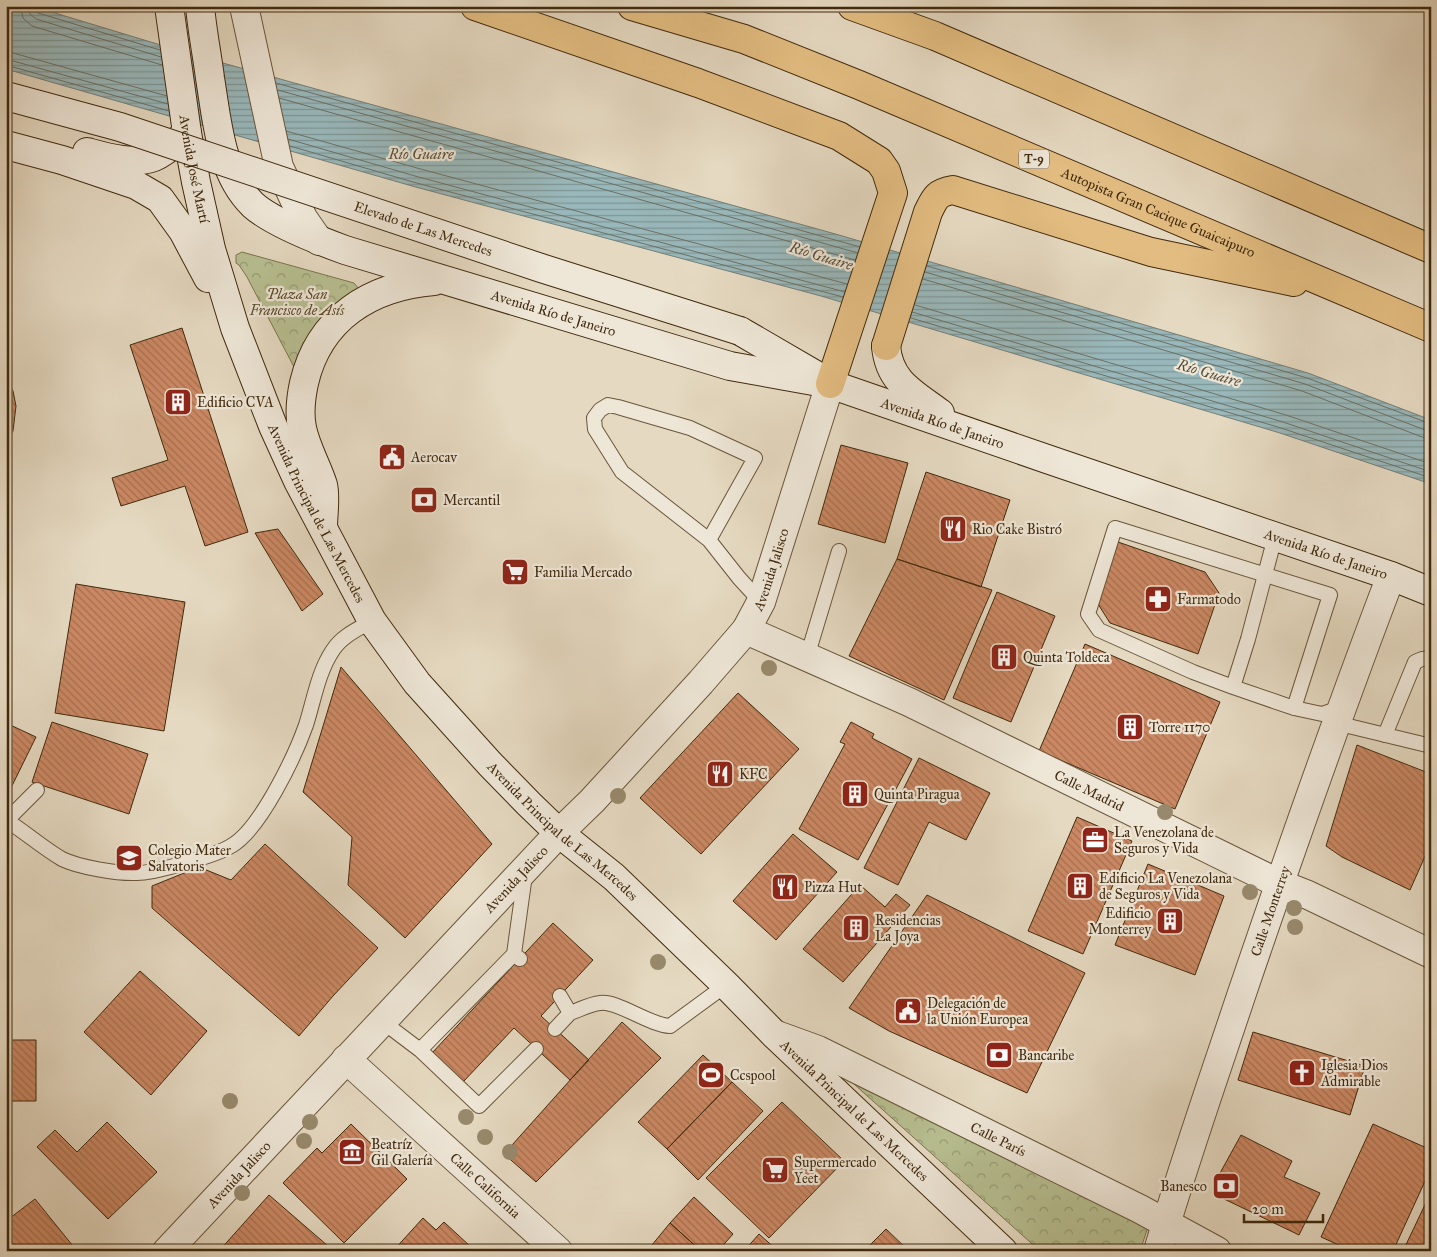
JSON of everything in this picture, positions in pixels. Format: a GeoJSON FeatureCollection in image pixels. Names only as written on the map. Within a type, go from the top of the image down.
{"type":"FeatureCollection","features":[{"type":"Feature","properties":{"kind":"highway"},"geometry":{"type":"LineString","coordinates":[[475,6],[698,82],[839,136],[879,161],[886,171],[892,193],[830,384]]}},
{"type":"Feature","properties":{"kind":"highway","name":"Autopista Gran Cacique Guaicaipuro"},"geometry":{"type":"LineString","coordinates":[[632,6],[744,39],[859,85],[1431,328]]}},
{"type":"Feature","properties":{"kind":"highway"},"geometry":{"type":"LineString","coordinates":[[852,6],[935,36],[1431,249]]}},
{"type":"Feature","properties":{"kind":"highway","name":"T-9"},"geometry":{"type":"LineString","coordinates":[[886,346],[928,212],[936,196],[953,190],[1151,252],[1269,276],[1370,301]]}},
{"type":"Feature","properties":{"kind":"street","name":"Avenida José Martí"},"geometry":{"type":"LineString","coordinates":[[169,6],[186,128],[211,249],[235,328]]}},
{"type":"Feature","properties":{"kind":"street"},"geometry":{"type":"LineString","coordinates":[[245,10],[279,166],[303,218],[320,241]]}},
{"type":"Feature","properties":{"kind":"street"},"geometry":{"type":"LineString","coordinates":[[200,11],[220,143],[241,189],[255,206],[320,241],[446,280]]}},
{"type":"Feature","properties":{"kind":"street","name":"Elevado de Las Mercedes"},"geometry":{"type":"LineString","coordinates":[[6,96],[120,127],[541,268],[740,331],[830,384]]}},
{"type":"Feature","properties":{"kind":"street"},"geometry":{"type":"LineString","coordinates":[[6,129],[113,160],[137,160],[154,157],[186,128]]}},
{"type":"Feature","properties":{"kind":"street"},"geometry":{"type":"LineString","coordinates":[[6,145],[62,160],[136,185],[160,199],[183,231],[235,328]]}},
{"type":"Feature","properties":{"kind":"street"},"geometry":{"type":"LineString","coordinates":[[323,530],[323,487],[302,428],[300,406],[308,368],[316,349],[328,330],[343,316],[357,305],[375,295],[396,286],[446,280]]}},
{"type":"Feature","properties":{"kind":"street","name":"Avenida Río de Janeiro"},"geometry":{"type":"LineString","coordinates":[[446,280],[730,366],[830,384],[1391,576],[1431,592]]}},
{"type":"Feature","properties":{"kind":"street","name":"Avenida Principal de Las Mercedes"},"geometry":{"type":"LineString","coordinates":[[235,328],[273,426],[323,530],[355,585],[372,621],[417,683],[490,764],[559,833],[614,877],[774,1034],[1003,1251]]}},
{"type":"Feature","properties":{"kind":"street","name":"T-9"},"geometry":{"type":"LineString","coordinates":[[886,346],[887,360],[893,374],[907,389],[961,429]]}},
{"type":"Feature","properties":{"kind":"street","name":"Avenida Jalisco"},"geometry":{"type":"LineString","coordinates":[[167,1251],[559,833],[592,801],[746,630],[761,602],[830,384]]}},
{"type":"Feature","properties":{"kind":"street","name":"Calle Monterrey"},"geometry":{"type":"LineString","coordinates":[[1158,1251],[1172,1199],[1280,884],[1391,576]]}},
{"type":"Feature","properties":{"kind":"street","name":"Calle Madrid"},"geometry":{"type":"LineString","coordinates":[[746,630],[909,702],[1280,884],[1308,895],[1431,954]]}},
{"type":"Feature","properties":{"kind":"street","name":"Calle París"},"geometry":{"type":"LineString","coordinates":[[774,1034],[818,1050],[1140,1208],[1217,1251]]}},
{"type":"Feature","properties":{"kind":"street","name":"Calle California"},"geometry":{"type":"LineString","coordinates":[[346,1059],[558,1251]]}},
{"type":"Feature","properties":{"kind":"lane"},"geometry":{"type":"LineString","coordinates":[[709,540],[755,458],[690,428],[608,405],[600,410],[594,418],[595,429],[622,472],[709,540],[761,602]]}},
{"type":"Feature","properties":{"kind":"lane"},"geometry":{"type":"LineString","coordinates":[[1294,708],[1330,595],[1115,528],[1088,614],[1099,630],[1193,672],[1233,687],[1294,708],[1339,716],[1385,735],[1431,746]]}},
{"type":"Feature","properties":{"kind":"lane"},"geometry":{"type":"LineString","coordinates":[[1233,687],[1248,640],[1275,537]]}},
{"type":"Feature","properties":{"kind":"lane"},"geometry":{"type":"LineString","coordinates":[[807,657],[839,551]]}},
{"type":"Feature","properties":{"kind":"lane"},"geometry":{"type":"LineString","coordinates":[[37,790],[7,820],[63,859],[81,865],[104,870],[136,873],[163,869],[208,856],[232,846],[247,833],[259,818],[280,780],[305,726],[322,672],[333,649],[347,635],[372,621]]}},
{"type":"Feature","properties":{"kind":"lane"},"geometry":{"type":"LineString","coordinates":[[1385,735],[1415,662],[1422,658],[1431,658]]}},
{"type":"Feature","properties":{"kind":"lane"},"geometry":{"type":"LineString","coordinates":[[420,1050],[517,956],[526,869]]}},
{"type":"Feature","properties":{"kind":"lane"},"geometry":{"type":"LineString","coordinates":[[555,1029],[570,1013],[601,1002],[621,1008],[662,1026],[670,1026],[726,985]]}},
{"type":"Feature","properties":{"kind":"lane"},"geometry":{"type":"LineString","coordinates":[[560,996],[570,1013]]}},
{"type":"Feature","properties":{"kind":"lane"},"geometry":{"type":"LineString","coordinates":[[383,1022],[420,1050],[479,1106],[536,1049]]}},
{"type":"Feature","properties":{"kind":"green space","name":"Plaza San Francisco de Asís"},"geometry":{"type":"Polygon","coordinates":[[[242,252],[354,283],[358,288],[358,295],[300,354],[294,367],[247,277],[236,263],[236,255],[242,252]]]}},
{"type":"Feature","properties":{"kind":"green space"},"geometry":{"type":"Polygon","coordinates":[[[854,1084],[1148,1227],[1140,1251],[1040,1251],[854,1084]]]}},
{"type":"Feature","properties":{"kind":"water","name":"Río Guaire"},"geometry":{"type":"Polygon","coordinates":[[[6,6],[32,6],[187,53],[839,235],[1308,373],[1431,420],[1431,484],[1280,433],[821,296],[412,186],[6,69],[6,6]]]}},
{"type":"Feature","properties":{"kind":"building","name":"Edificio CVA"},"geometry":{"type":"Polygon","coordinates":[[[182,328],[248,532],[205,546],[185,486],[121,506],[112,478],[168,460],[130,345],[182,328]]]}},
{"type":"Feature","properties":{"kind":"building"},"geometry":{"type":"Polygon","coordinates":[[[6,378],[13,391],[16,406],[13,431],[6,443],[6,378]]]}},
{"type":"Feature","properties":{"kind":"building"},"geometry":{"type":"Polygon","coordinates":[[[841,445],[908,463],[885,543],[818,524],[841,445]]]}},
{"type":"Feature","properties":{"kind":"building","name":"Rio Cake Bistró"},"geometry":{"type":"Polygon","coordinates":[[[926,472],[1010,500],[981,587],[897,559],[926,472]]]}},
{"type":"Feature","properties":{"kind":"building"},"geometry":{"type":"Polygon","coordinates":[[[278,529],[323,594],[302,611],[255,533],[278,529]]]}},
{"type":"Feature","properties":{"kind":"building","name":"Farmatodo"},"geometry":{"type":"Polygon","coordinates":[[[1118,542],[1205,572],[1219,593],[1198,654],[1110,623],[1098,604],[1118,542]]]}},
{"type":"Feature","properties":{"kind":"building"},"geometry":{"type":"Polygon","coordinates":[[[897,559],[992,590],[944,700],[849,656],[897,559]]]}},
{"type":"Feature","properties":{"kind":"building"},"geometry":{"type":"Polygon","coordinates":[[[76,584],[185,602],[164,731],[55,713],[76,584]]]}},
{"type":"Feature","properties":{"kind":"building","name":"Quinta Toldeca"},"geometry":{"type":"Polygon","coordinates":[[[997,592],[1055,616],[1011,722],[953,698],[997,592]]]}},
{"type":"Feature","properties":{"kind":"building","name":"Torre 1170"},"geometry":{"type":"Polygon","coordinates":[[[1085,644],[1220,702],[1175,809],[1039,751],[1085,644]]]}},
{"type":"Feature","properties":{"kind":"building"},"geometry":{"type":"Polygon","coordinates":[[[341,667],[492,844],[405,938],[348,885],[352,837],[303,792],[341,667]]]}},
{"type":"Feature","properties":{"kind":"building","name":"KFC"},"geometry":{"type":"Polygon","coordinates":[[[738,693],[799,749],[701,854],[640,798],[738,693]]]}},
{"type":"Feature","properties":{"kind":"building"},"geometry":{"type":"Polygon","coordinates":[[[52,722],[148,754],[129,814],[32,782],[52,722]]]}},
{"type":"Feature","properties":{"kind":"building","name":"Quinta Piragua"},"geometry":{"type":"Polygon","coordinates":[[[851,722],[874,734],[872,738],[912,759],[858,860],[799,829],[845,744],[840,742],[851,722]]]}},
{"type":"Feature","properties":{"kind":"building"},"geometry":{"type":"Polygon","coordinates":[[[6,723],[36,737],[6,798],[6,723]]]}},
{"type":"Feature","properties":{"kind":"building"},"geometry":{"type":"Polygon","coordinates":[[[1357,745],[1431,774],[1431,843],[1410,890],[1342,857],[1326,846],[1357,745]]]}},
{"type":"Feature","properties":{"kind":"building"},"geometry":{"type":"Polygon","coordinates":[[[919,758],[990,793],[966,840],[929,822],[898,885],[864,868],[919,758]]]}},
{"type":"Feature","properties":{"kind":"building","name":"Edificio La Venezolana de Seguros y Vida"},"geometry":{"type":"Polygon","coordinates":[[[1077,817],[1132,841],[1083,954],[1028,931],[1077,817]]]}},
{"type":"Feature","properties":{"kind":"building","name":"Pizza Hut"},"geometry":{"type":"Polygon","coordinates":[[[793,834],[837,872],[776,940],[733,901],[793,834]]]}},
{"type":"Feature","properties":{"kind":"building"},"geometry":{"type":"Polygon","coordinates":[[[265,844],[378,948],[299,1036],[152,908],[152,886],[199,867],[231,880],[265,844]]]}},
{"type":"Feature","properties":{"kind":"building","name":"Edificio Monterrey"},"geometry":{"type":"Polygon","coordinates":[[[1148,864],[1224,896],[1195,975],[1115,945],[1148,864]]]}},
{"type":"Feature","properties":{"kind":"building","name":"Residencias La Joya"},"geometry":{"type":"Polygon","coordinates":[[[860,885],[885,907],[896,894],[910,905],[843,982],[803,949],[860,885]]]}},
{"type":"Feature","properties":{"kind":"building"},"geometry":{"type":"Polygon","coordinates":[[[927,895],[1085,973],[1027,1093],[889,1031],[849,1008],[927,895]]]}},
{"type":"Feature","properties":{"kind":"building"},"geometry":{"type":"Polygon","coordinates":[[[553,923],[593,960],[541,1016],[589,1060],[570,1080],[514,1028],[463,1082],[432,1053],[553,923]]]}},
{"type":"Feature","properties":{"kind":"building"},"geometry":{"type":"Polygon","coordinates":[[[140,971],[207,1031],[151,1095],[84,1032],[140,971]]]}},
{"type":"Feature","properties":{"kind":"building"},"geometry":{"type":"Polygon","coordinates":[[[622,1022],[661,1058],[536,1182],[504,1154],[622,1022]]]}},
{"type":"Feature","properties":{"kind":"building","name":"Iglesia Dios Admirable"},"geometry":{"type":"Polygon","coordinates":[[[1253,1032],[1365,1066],[1350,1115],[1238,1080],[1253,1032]]]}},
{"type":"Feature","properties":{"kind":"building"},"geometry":{"type":"Polygon","coordinates":[[[6,1040],[36,1040],[36,1101],[6,1101],[6,1040]]]}},
{"type":"Feature","properties":{"kind":"building"},"geometry":{"type":"Polygon","coordinates":[[[703,1055],[732,1082],[667,1149],[638,1122],[703,1055]]]}},
{"type":"Feature","properties":{"kind":"building"},"geometry":{"type":"Polygon","coordinates":[[[732,1082],[763,1111],[698,1180],[667,1149],[732,1082]]]}},
{"type":"Feature","properties":{"kind":"building","name":"Supermercado Yeet"},"geometry":{"type":"Polygon","coordinates":[[[782,1102],[844,1161],[769,1238],[706,1178],[782,1102]]]}},
{"type":"Feature","properties":{"kind":"building"},"geometry":{"type":"Polygon","coordinates":[[[107,1122],[157,1172],[108,1219],[37,1147],[55,1130],[77,1152],[107,1122]]]}},
{"type":"Feature","properties":{"kind":"building"},"geometry":{"type":"Polygon","coordinates":[[[351,1124],[407,1179],[344,1243],[283,1183],[317,1148],[322,1153],[351,1124]]]}},
{"type":"Feature","properties":{"kind":"building"},"geometry":{"type":"Polygon","coordinates":[[[1373,1124],[1431,1150],[1431,1168],[1393,1251],[1352,1251],[1321,1237],[1373,1124]]]}},
{"type":"Feature","properties":{"kind":"building"},"geometry":{"type":"Polygon","coordinates":[[[1241,1135],[1292,1161],[1284,1177],[1320,1193],[1299,1235],[1220,1197],[1214,1184],[1241,1135]]]}},
{"type":"Feature","properties":{"kind":"building"},"geometry":{"type":"Polygon","coordinates":[[[1431,1192],[1431,1251],[1403,1251],[1431,1192]]]}},
{"type":"Feature","properties":{"kind":"building"},"geometry":{"type":"Polygon","coordinates":[[[269,1195],[328,1246],[324,1251],[219,1251],[269,1195]]]}},
{"type":"Feature","properties":{"kind":"building"},"geometry":{"type":"Polygon","coordinates":[[[694,1197],[733,1234],[718,1251],[701,1251],[670,1223],[694,1197]]]}},
{"type":"Feature","properties":{"kind":"building"},"geometry":{"type":"Polygon","coordinates":[[[35,1199],[77,1251],[6,1251],[6,1221],[35,1199]]]}},
{"type":"Feature","properties":{"kind":"building"},"geometry":{"type":"Polygon","coordinates":[[[423,1218],[436,1230],[444,1222],[471,1247],[467,1251],[393,1251],[423,1218]]]}},
{"type":"Feature","properties":{"kind":"building"},"geometry":{"type":"Polygon","coordinates":[[[670,1223],[701,1251],[647,1251],[670,1223]]]}},
{"type":"Feature","properties":{"kind":"building"},"geometry":{"type":"Polygon","coordinates":[[[886,1229],[909,1251],[864,1251],[886,1229]]]}},
{"type":"Feature","properties":{"kind":"building"},"geometry":{"type":"Polygon","coordinates":[[[759,1234],[778,1251],[744,1251],[759,1234]]]}},
{"type":"Feature","properties":{"kind":"place","name":"Edificio CVA"},"geometry":{"type":"Point","coordinates":[178,402]}},
{"type":"Feature","properties":{"kind":"place","name":"Aerocav"},"geometry":{"type":"Point","coordinates":[392,457]}},
{"type":"Feature","properties":{"kind":"place","name":"Mercantil"},"geometry":{"type":"Point","coordinates":[424,500]}},
{"type":"Feature","properties":{"kind":"place","name":"Rio Cake Bistró"},"geometry":{"type":"Point","coordinates":[953,529]}},
{"type":"Feature","properties":{"kind":"place","name":"Familia Mercado"},"geometry":{"type":"Point","coordinates":[515,572]}},
{"type":"Feature","properties":{"kind":"place","name":"Farmatodo"},"geometry":{"type":"Point","coordinates":[1158,599]}},
{"type":"Feature","properties":{"kind":"place","name":"Quinta Toldeca"},"geometry":{"type":"Point","coordinates":[1004,657]}},
{"type":"Feature","properties":{"kind":"place","name":"Torre 1170"},"geometry":{"type":"Point","coordinates":[1130,727]}},
{"type":"Feature","properties":{"kind":"place","name":"KFC"},"geometry":{"type":"Point","coordinates":[720,774]}},
{"type":"Feature","properties":{"kind":"place","name":"Quinta Piragua"},"geometry":{"type":"Point","coordinates":[855,794]}},
{"type":"Feature","properties":{"kind":"place","name":"La Venezolana de Seguros y Vida"},"geometry":{"type":"Point","coordinates":[1095,840]}},
{"type":"Feature","properties":{"kind":"place","name":"Colegio Mater Salvatoris"},"geometry":{"type":"Point","coordinates":[129,858]}},
{"type":"Feature","properties":{"kind":"place","name":"Edificio La Venezolana de Seguros y Vida"},"geometry":{"type":"Point","coordinates":[1080,886]}},
{"type":"Feature","properties":{"kind":"place","name":"Pizza Hut"},"geometry":{"type":"Point","coordinates":[785,887]}},
{"type":"Feature","properties":{"kind":"place","name":"Edificio Monterrey"},"geometry":{"type":"Point","coordinates":[1170,921]}},
{"type":"Feature","properties":{"kind":"place","name":"Residencias La Joya"},"geometry":{"type":"Point","coordinates":[856,928]}},
{"type":"Feature","properties":{"kind":"place","name":"Delegación de la Unión Europea"},"geometry":{"type":"Point","coordinates":[908,1011]}},
{"type":"Feature","properties":{"kind":"place","name":"Bancaribe"},"geometry":{"type":"Point","coordinates":[999,1055]}},
{"type":"Feature","properties":{"kind":"place","name":"Iglesia Dios Admirable"},"geometry":{"type":"Point","coordinates":[1302,1073]}},
{"type":"Feature","properties":{"kind":"place","name":"Ccspool"},"geometry":{"type":"Point","coordinates":[711,1075]}},
{"type":"Feature","properties":{"kind":"place","name":"Beatríz Gil Galería"},"geometry":{"type":"Point","coordinates":[352,1152]}},
{"type":"Feature","properties":{"kind":"place","name":"Supermercado Yeet"},"geometry":{"type":"Point","coordinates":[775,1170]}},
{"type":"Feature","properties":{"kind":"place","name":"Banesco"},"geometry":{"type":"Point","coordinates":[1226,1186]}}]}
